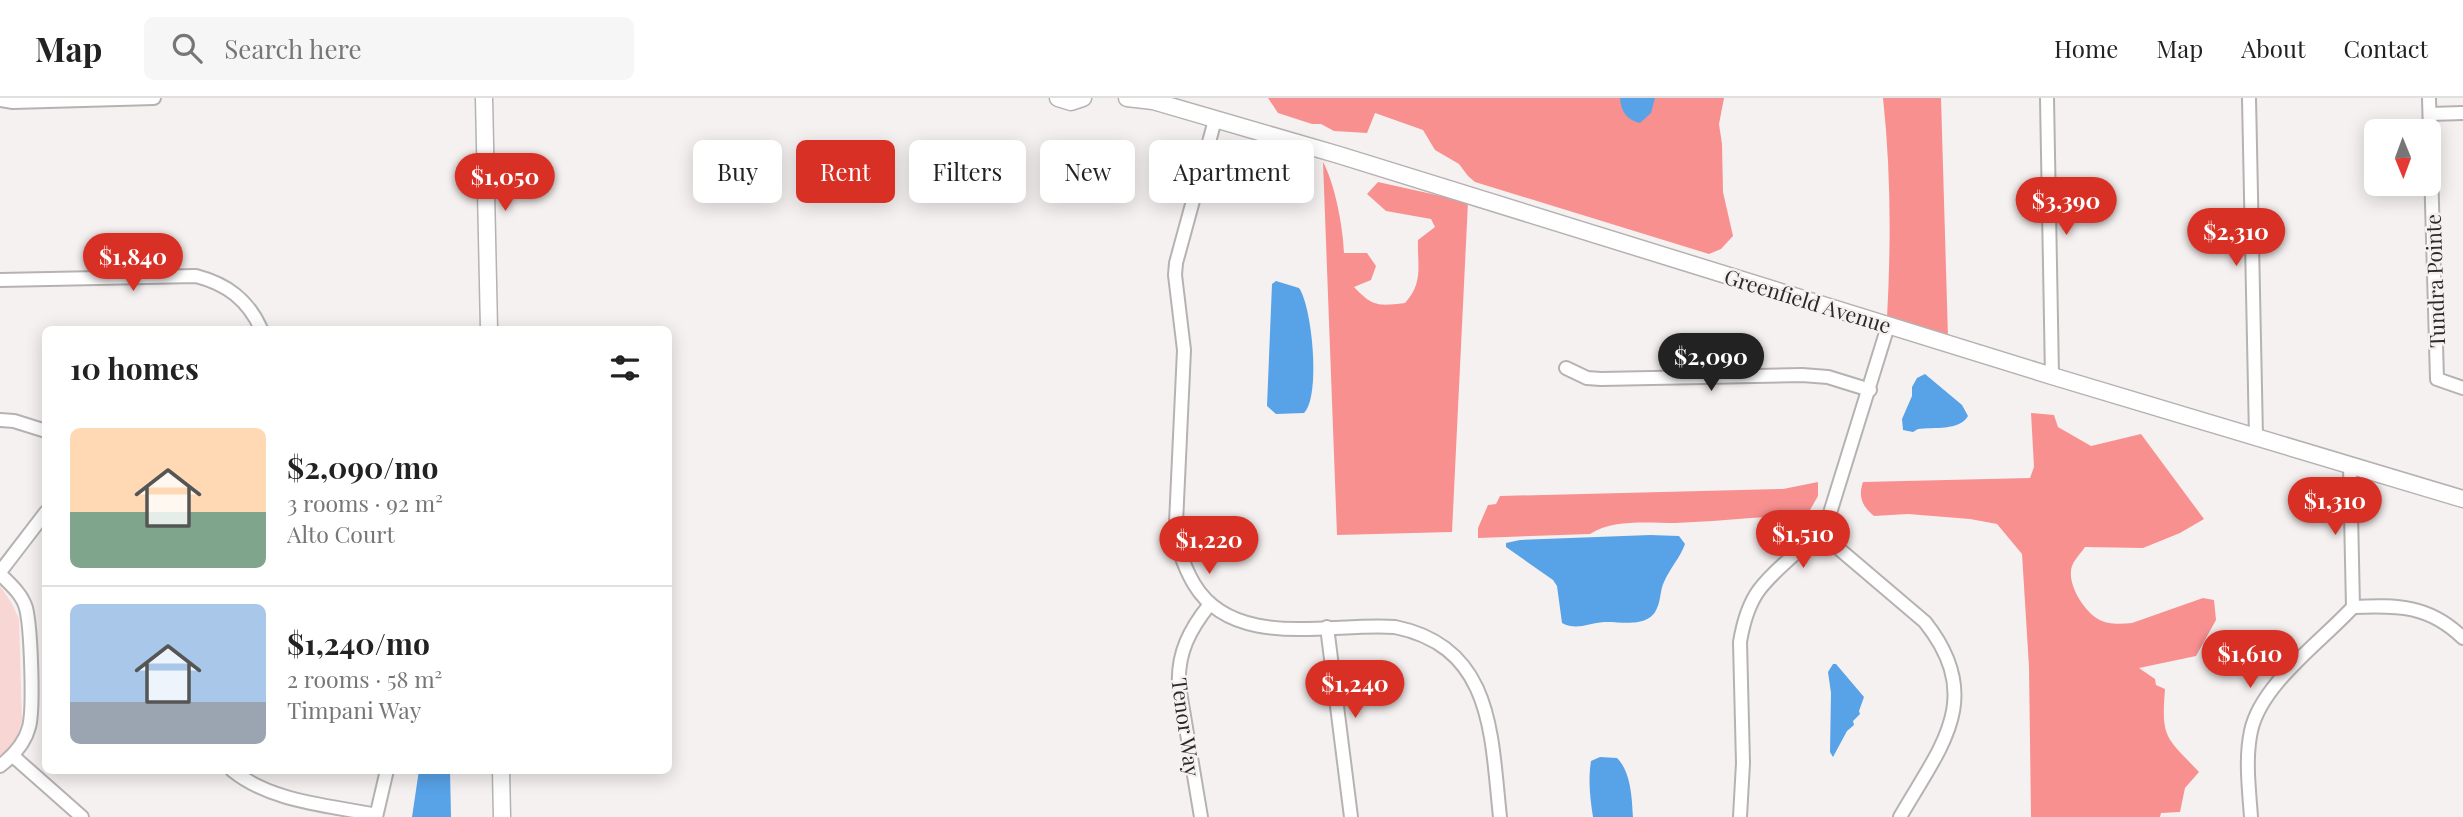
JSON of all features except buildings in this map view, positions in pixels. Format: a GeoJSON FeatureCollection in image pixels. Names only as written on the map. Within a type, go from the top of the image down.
{"type":"FeatureCollection","features":[{"type":"Feature","properties":{"kind":"main road"},"geometry":{"type":"LineString","coordinates":[[484,98],[489,326]]}},
{"type":"Feature","properties":{"kind":"main road"},"geometry":{"type":"LineString","coordinates":[[1058,98],[1071,102],[1083,98]]}},
{"type":"Feature","properties":{"kind":"main road","name":"Greenfield Avenue"},"geometry":{"type":"LineString","coordinates":[[1126,98],[1137,101],[1151,100],[1339,155],[1888,326],[2463,499]]}},
{"type":"Feature","properties":{"kind":"main road"},"geometry":{"type":"LineString","coordinates":[[501,774],[502,817]]}},
{"type":"Feature","properties":{"kind":"street"},"geometry":{"type":"LineString","coordinates":[[0,100],[13,102],[154,98]]}},
{"type":"Feature","properties":{"kind":"street"},"geometry":{"type":"LineString","coordinates":[[2047,98],[2052,376]]}},
{"type":"Feature","properties":{"kind":"street"},"geometry":{"type":"LineString","coordinates":[[2249,98],[2256,437]]}},
{"type":"Feature","properties":{"kind":"street","name":"Tundra Pointe"},"geometry":{"type":"LineString","coordinates":[[2429,98],[2437,379],[2463,388]]}},
{"type":"Feature","properties":{"kind":"street"},"geometry":{"type":"LineString","coordinates":[[2430,114],[2463,113]]}},
{"type":"Feature","properties":{"kind":"street"},"geometry":{"type":"LineString","coordinates":[[1215,120],[1175,275],[1184,351],[1176,534],[1185,568],[1210,604],[1233,618],[1258,626],[1376,626],[1411,630],[1438,642],[1458,659],[1473,679],[1484,705],[1500,817]]}},
{"type":"Feature","properties":{"kind":"street"},"geometry":{"type":"LineString","coordinates":[[0,281],[196,276],[234,293],[254,314],[260,326]]}},
{"type":"Feature","properties":{"kind":"street"},"geometry":{"type":"LineString","coordinates":[[1740,817],[1743,763],[1740,642],[1743,625],[1758,592],[1818,531],[1836,500],[1888,326]]}},
{"type":"Feature","properties":{"kind":"street"},"geometry":{"type":"LineString","coordinates":[[1566,368],[1587,377],[1601,379],[1809,375],[1828,377],[1870,390]]}},
{"type":"Feature","properties":{"kind":"street"},"geometry":{"type":"LineString","coordinates":[[0,420],[14,421],[42,430]]}},
{"type":"Feature","properties":{"kind":"street"},"geometry":{"type":"LineString","coordinates":[[2350,466],[2353,607]]}},
{"type":"Feature","properties":{"kind":"street"},"geometry":{"type":"LineString","coordinates":[[0,766],[13,756],[25,737],[30,716],[26,607],[19,594],[0,573],[21,541],[42,517]]}},
{"type":"Feature","properties":{"kind":"street"},"geometry":{"type":"LineString","coordinates":[[1818,531],[1925,622],[1936,637],[1951,671],[1955,706],[1946,739],[1900,817]]}},
{"type":"Feature","properties":{"kind":"street","name":"Tenor Way"},"geometry":{"type":"LineString","coordinates":[[1200,817],[1179,666],[1192,628],[1210,604]]}},
{"type":"Feature","properties":{"kind":"street"},"geometry":{"type":"LineString","coordinates":[[2251,817],[2251,730],[2262,702],[2275,684],[2353,607],[2386,606],[2426,612],[2440,618],[2463,638]]}},
{"type":"Feature","properties":{"kind":"street"},"geometry":{"type":"LineString","coordinates":[[1327,627],[1350,817]]}},
{"type":"Feature","properties":{"kind":"street"},"geometry":{"type":"LineString","coordinates":[[13,756],[82,817]]}},
{"type":"Feature","properties":{"kind":"street"},"geometry":{"type":"LineString","coordinates":[[238,774],[257,786],[278,794],[376,816],[386,774]]}},
{"type":"Feature","properties":{"kind":"shaded area"},"geometry":{"type":"Polygon","coordinates":[[[1268,98],[1724,98],[1719,124],[1723,192],[1733,236],[1721,249],[1709,254],[1475,182],[1459,164],[1435,150],[1423,130],[1375,113],[1367,133],[1334,131],[1321,124],[1312,124],[1278,113],[1268,98]]]}},
{"type":"Feature","properties":{"kind":"shaded area"},"geometry":{"type":"Polygon","coordinates":[[[1883,98],[1941,98],[1948,337],[1887,318],[1890,208],[1883,98]]]}},
{"type":"Feature","properties":{"kind":"shaded area"},"geometry":{"type":"Polygon","coordinates":[[[1323,162],[1338,206],[1344,253],[1367,253],[1376,266],[1371,280],[1354,287],[1377,304],[1405,303],[1417,280],[1418,240],[1435,227],[1431,219],[1386,211],[1367,194],[1378,182],[1468,202],[1452,532],[1337,535],[1323,162]]]}},
{"type":"Feature","properties":{"kind":"shaded area"},"geometry":{"type":"Polygon","coordinates":[[[2031,413],[2054,415],[2058,427],[2091,446],[2141,434],[2204,519],[2180,533],[2143,548],[2085,547],[2073,564],[2071,573],[2074,588],[2082,603],[2098,619],[2110,623],[2132,623],[2203,598],[2214,600],[2216,620],[2196,656],[2139,668],[2155,679],[2156,685],[2165,689],[2164,718],[2168,736],[2199,772],[2185,788],[2180,812],[2161,813],[2160,817],[2031,817],[2029,667],[2022,554],[1997,524],[1908,514],[1874,516],[1862,501],[1863,482],[2030,478],[2034,467],[2031,413]]]}},
{"type":"Feature","properties":{"kind":"shaded area"},"geometry":{"type":"Polygon","coordinates":[[[1818,482],[1818,496],[1810,510],[1787,516],[1685,523],[1631,523],[1609,526],[1590,534],[1478,538],[1478,528],[1488,505],[1496,504],[1500,496],[1783,489],[1818,482]]]}},
{"type":"Feature","properties":{"kind":"shaded area"},"geometry":{"type":"Polygon","coordinates":[[[0,586],[19,619],[22,720],[16,741],[0,759],[0,586]]]}},
{"type":"Feature","properties":{"kind":"water"},"geometry":{"type":"Polygon","coordinates":[[[1620,98],[1655,98],[1651,113],[1640,123],[1625,115],[1620,98]]]}},
{"type":"Feature","properties":{"kind":"water"},"geometry":{"type":"Polygon","coordinates":[[[1276,281],[1299,288],[1308,313],[1313,371],[1309,403],[1304,413],[1276,414],[1267,406],[1272,284],[1276,281]]]}},
{"type":"Feature","properties":{"kind":"water"},"geometry":{"type":"Polygon","coordinates":[[[1925,374],[1962,405],[1968,416],[1964,421],[1913,432],[1903,430],[1902,419],[1912,396],[1912,387],[1917,378],[1925,374]]]}},
{"type":"Feature","properties":{"kind":"water"},"geometry":{"type":"Polygon","coordinates":[[[1679,536],[1685,544],[1664,582],[1653,615],[1634,622],[1604,622],[1578,626],[1562,623],[1557,586],[1553,580],[1506,547],[1506,543],[1520,540],[1679,536]]]}},
{"type":"Feature","properties":{"kind":"water"},"geometry":{"type":"Polygon","coordinates":[[[1833,664],[1836,664],[1864,697],[1860,714],[1853,721],[1854,725],[1847,731],[1833,757],[1830,752],[1831,693],[1828,672],[1833,664]]]}},
{"type":"Feature","properties":{"kind":"water"},"geometry":{"type":"Polygon","coordinates":[[[1600,757],[1617,758],[1622,764],[1630,786],[1633,817],[1593,817],[1590,768],[1591,761],[1600,757]]]}},
{"type":"Feature","properties":{"kind":"water"},"geometry":{"type":"Polygon","coordinates":[[[418,774],[450,774],[451,817],[412,817],[418,774]]]}}]}
